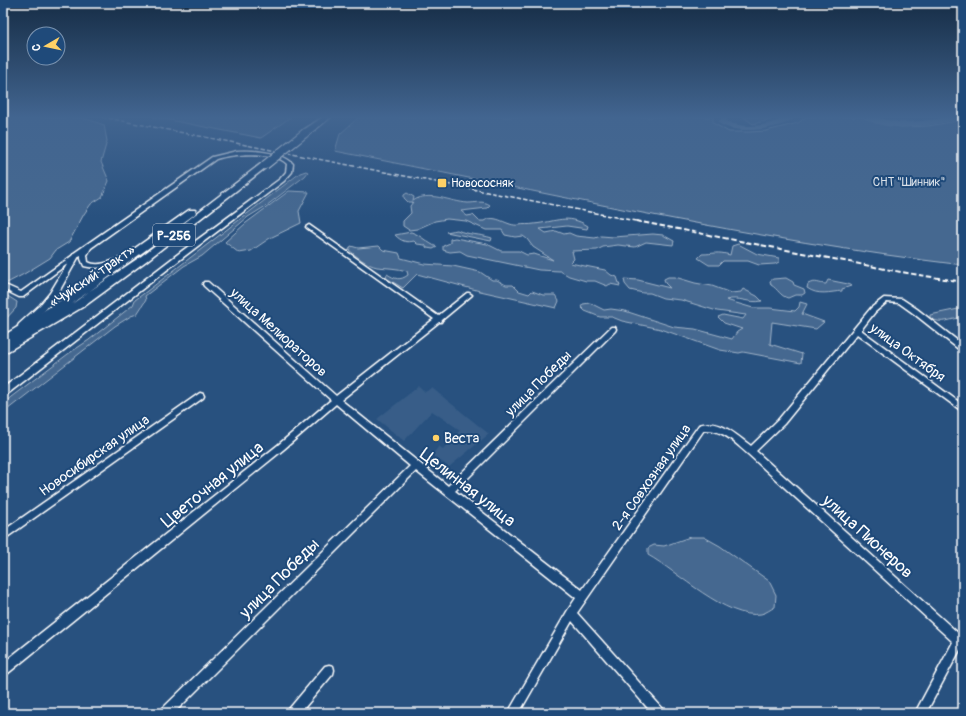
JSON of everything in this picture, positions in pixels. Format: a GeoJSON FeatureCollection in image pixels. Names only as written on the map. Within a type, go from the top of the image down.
{"type":"FeatureCollection","features":[{"type":"Feature","properties":{"kind":"highway","name":"«Чуйский тракт»"},"geometry":{"type":"LineString","coordinates":[[3,350],[82,302],[143,259],[277,150]]}},
{"type":"Feature","properties":{"kind":"highway","name":"«Чуйский тракт»"},"geometry":{"type":"LineString","coordinates":[[3,340],[73,298],[261,163]]}},
{"type":"Feature","properties":{"kind":"street"},"geometry":{"type":"LineString","coordinates":[[3,286],[21,295],[54,270],[214,158],[234,152],[248,151],[285,159],[290,164],[289,172],[282,180],[184,252],[3,393]]}},
{"type":"Feature","properties":{"kind":"street"},"geometry":{"type":"LineString","coordinates":[[309,227],[439,320]]}},
{"type":"Feature","properties":{"kind":"street"},"geometry":{"type":"LineString","coordinates":[[72,258],[94,266],[113,263],[124,259],[154,241]]}},
{"type":"Feature","properties":{"kind":"street"},"geometry":{"type":"LineString","coordinates":[[84,262],[84,253],[94,242]]}},
{"type":"Feature","properties":{"kind":"street"},"geometry":{"type":"LineString","coordinates":[[3,340],[43,307],[58,287],[72,258]]}},
{"type":"Feature","properties":{"kind":"street"},"geometry":{"type":"LineString","coordinates":[[54,270],[62,268],[67,271]]}},
{"type":"Feature","properties":{"kind":"street","name":"улица Мелиораторов"},"geometry":{"type":"LineString","coordinates":[[206,284],[336,400]]}},
{"type":"Feature","properties":{"kind":"street","name":"Цветочная улица"},"geometry":{"type":"LineString","coordinates":[[3,670],[281,447],[336,400],[469,295]]}},
{"type":"Feature","properties":{"kind":"street"},"geometry":{"type":"LineString","coordinates":[[751,451],[781,422],[858,331],[873,310],[881,303],[891,300],[900,301],[963,349]]}},
{"type":"Feature","properties":{"kind":"street","name":"улица Победы"},"geometry":{"type":"LineString","coordinates":[[449,491],[613,329]]}},
{"type":"Feature","properties":{"kind":"street","name":"улица Октября"},"geometry":{"type":"LineString","coordinates":[[858,331],[963,409]]}},
{"type":"Feature","properties":{"kind":"street","name":"Новосибирская улица"},"geometry":{"type":"LineString","coordinates":[[3,536],[200,396]]}},
{"type":"Feature","properties":{"kind":"street","name":"Целинная улица"},"geometry":{"type":"LineString","coordinates":[[336,400],[416,466],[583,597]]}},
{"type":"Feature","properties":{"kind":"street","name":"2-я Совхозная улица"},"geometry":{"type":"LineString","coordinates":[[513,713],[571,613],[702,427],[711,426],[726,431],[751,451]]}},
{"type":"Feature","properties":{"kind":"street","name":"улица Пионеров"},"geometry":{"type":"LineString","coordinates":[[751,451],[962,639]]}},
{"type":"Feature","properties":{"kind":"street","name":"улица Победы"},"geometry":{"type":"LineString","coordinates":[[166,713],[416,466]]}},
{"type":"Feature","properties":{"kind":"street"},"geometry":{"type":"LineString","coordinates":[[571,613],[659,713]]}},
{"type":"Feature","properties":{"kind":"street"},"geometry":{"type":"LineString","coordinates":[[920,713],[962,639]]}},
{"type":"Feature","properties":{"kind":"street"},"geometry":{"type":"LineString","coordinates":[[293,713],[329,670]]}},
{"type":"Feature","properties":{"kind":"shaded area"},"geometry":{"type":"Polygon","coordinates":[[[419,386],[425,392],[432,388],[489,434],[449,467],[432,455],[439,446],[443,449],[460,430],[432,411],[404,441],[377,419],[419,386]]]}},
{"type":"Feature","properties":{"kind":"green space"},"geometry":{"type":"Polygon","coordinates":[[[3,150],[104,150],[101,162],[109,181],[102,197],[91,204],[69,242],[56,250],[50,258],[24,274],[7,283],[3,283],[3,150]]]}},
{"type":"Feature","properties":{"kind":"green space","name":"СНТ \"Шинник\""},"geometry":{"type":"Polygon","coordinates":[[[963,150],[963,265],[884,255],[726,229],[335,151],[963,150]]]}},
{"type":"Feature","properties":{"kind":"green space"},"geometry":{"type":"Polygon","coordinates":[[[306,171],[308,172],[305,176],[266,206],[248,217],[202,256],[184,266],[145,296],[146,300],[137,314],[115,326],[3,413],[3,404],[11,397],[89,340],[133,305],[135,300],[300,173],[306,171]]]}},
{"type":"Feature","properties":{"kind":"green space"},"geometry":{"type":"Polygon","coordinates":[[[289,191],[309,192],[299,211],[301,223],[270,238],[251,251],[239,253],[225,242],[246,223],[289,191]]]}},
{"type":"Feature","properties":{"kind":"green space"},"geometry":{"type":"Polygon","coordinates":[[[407,193],[414,197],[413,201],[419,198],[433,197],[468,203],[487,203],[490,205],[487,208],[461,211],[467,216],[473,215],[479,221],[497,219],[510,224],[519,225],[567,219],[581,222],[588,226],[587,229],[567,226],[540,229],[546,233],[556,231],[564,234],[569,233],[576,236],[595,238],[601,236],[614,237],[653,234],[663,235],[674,241],[673,245],[646,242],[635,247],[618,245],[603,247],[597,250],[572,251],[574,259],[570,263],[605,270],[611,275],[617,277],[620,286],[610,284],[607,286],[595,281],[586,281],[569,276],[560,271],[539,270],[467,255],[460,251],[450,252],[443,250],[443,246],[450,243],[450,239],[455,238],[487,244],[501,251],[519,251],[527,255],[534,254],[553,260],[533,247],[523,236],[515,237],[505,235],[502,230],[486,230],[466,221],[447,219],[435,221],[417,229],[409,230],[403,226],[403,221],[411,213],[410,206],[413,202],[408,202],[404,198],[404,195],[407,193]]]}},
{"type":"Feature","properties":{"kind":"green space"},"geometry":{"type":"Polygon","coordinates":[[[457,230],[492,238],[491,241],[446,232],[457,230]]]}},
{"type":"Feature","properties":{"kind":"green space"},"geometry":{"type":"Polygon","coordinates":[[[411,232],[437,247],[433,249],[427,248],[425,245],[417,244],[414,241],[408,242],[399,239],[395,235],[411,232]]]}},
{"type":"Feature","properties":{"kind":"green space"},"geometry":{"type":"Polygon","coordinates":[[[738,244],[757,254],[779,258],[779,262],[775,264],[759,265],[748,261],[723,261],[719,265],[709,265],[698,258],[702,254],[719,253],[730,255],[732,246],[738,244]]]}},
{"type":"Feature","properties":{"kind":"green space"},"geometry":{"type":"Polygon","coordinates":[[[351,246],[358,248],[379,246],[383,250],[399,253],[401,258],[424,264],[453,266],[480,272],[492,280],[497,280],[506,285],[513,285],[519,291],[529,294],[532,291],[543,295],[555,295],[559,301],[556,308],[480,291],[417,274],[403,288],[386,278],[387,274],[400,279],[408,275],[407,271],[377,267],[369,264],[349,250],[351,246]]]}},
{"type":"Feature","properties":{"kind":"green space"},"geometry":{"type":"Polygon","coordinates":[[[668,277],[675,277],[712,286],[731,293],[741,292],[743,289],[757,296],[762,301],[753,302],[735,299],[726,300],[753,308],[770,308],[795,311],[799,307],[800,302],[807,304],[802,314],[824,322],[816,329],[772,322],[770,344],[802,354],[801,363],[743,352],[739,353],[720,350],[661,329],[622,321],[612,317],[600,317],[585,311],[581,307],[583,304],[590,303],[604,310],[611,309],[625,311],[674,327],[695,329],[732,339],[737,332],[742,329],[724,323],[718,317],[723,315],[743,319],[746,315],[717,311],[681,300],[663,298],[650,293],[630,290],[625,284],[624,279],[638,280],[670,288],[665,283],[664,279],[668,277]]]}},
{"type":"Feature","properties":{"kind":"green space"},"geometry":{"type":"Polygon","coordinates":[[[786,278],[793,282],[794,285],[804,289],[805,293],[788,298],[783,296],[771,285],[770,281],[773,279],[786,278]]]}},
{"type":"Feature","properties":{"kind":"green space"},"geometry":{"type":"Polygon","coordinates":[[[828,280],[851,286],[842,289],[842,291],[824,293],[815,292],[807,288],[808,284],[815,282],[826,284],[828,280]]]}},
{"type":"Feature","properties":{"kind":"green space"},"geometry":{"type":"Polygon","coordinates":[[[3,293],[17,302],[16,308],[3,322],[3,293]]]}},
{"type":"Feature","properties":{"kind":"green space"},"geometry":{"type":"Polygon","coordinates":[[[963,308],[963,317],[946,321],[938,321],[930,318],[930,315],[963,308]]]}},
{"type":"Feature","properties":{"kind":"green space"},"geometry":{"type":"Polygon","coordinates":[[[690,537],[704,537],[720,546],[769,581],[776,595],[775,607],[761,614],[748,614],[733,610],[703,593],[648,555],[648,548],[654,545],[664,546],[690,537]]]}},
{"type":"Feature","properties":{"kind":"railway"},"geometry":{"type":"LineString","coordinates":[[274,150],[641,222]]}},
{"type":"Feature","properties":{"kind":"railway"},"geometry":{"type":"LineString","coordinates":[[636,221],[901,272],[963,282]]}},
{"type":"Feature","properties":{"kind":"place","name":"Новососняк"},"geometry":{"type":"Point","coordinates":[442,183]}},
{"type":"Feature","properties":{"kind":"place","name":"Веста"},"geometry":{"type":"Point","coordinates":[436,438]}}]}
